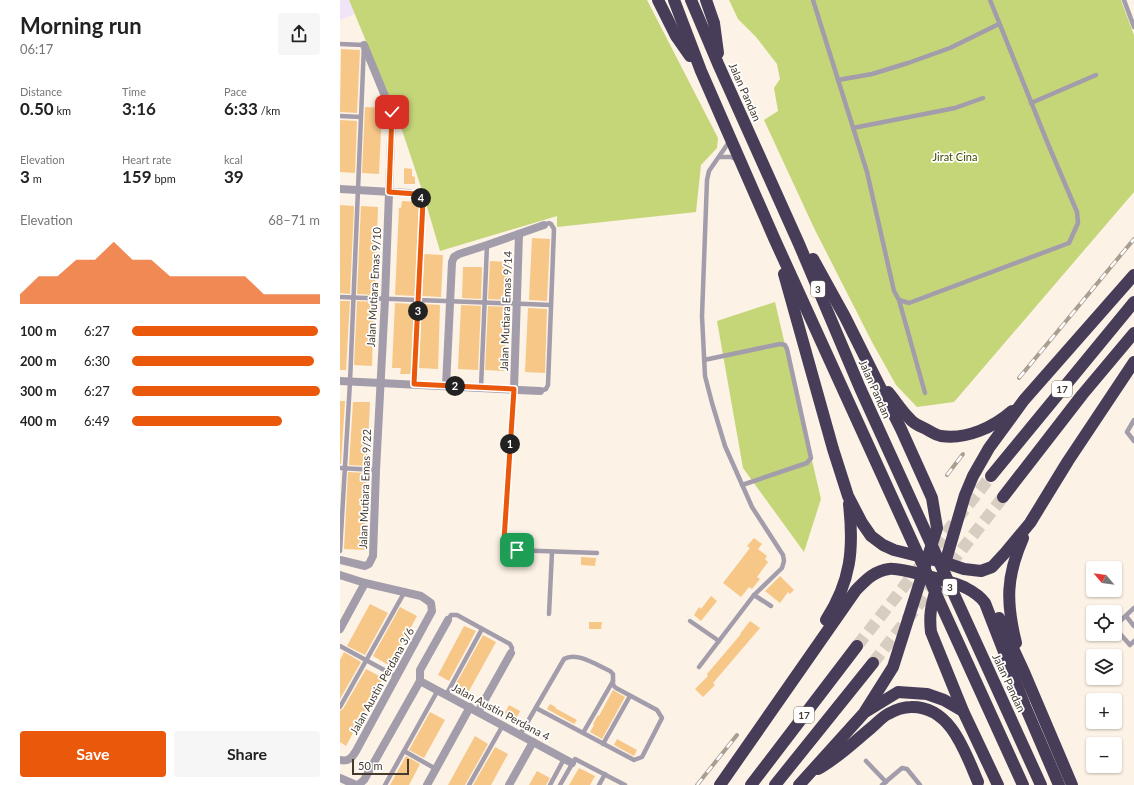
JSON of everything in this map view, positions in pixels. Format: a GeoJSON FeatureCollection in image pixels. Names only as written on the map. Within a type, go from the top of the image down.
{"type":"FeatureCollection","features":[{"type":"Feature","properties":{"kind":"highway"},"geometry":{"type":"LineString","coordinates":[[658,0],[676,36],[701,71]]}},
{"type":"Feature","properties":{"kind":"highway","name":"3"},"geometry":{"type":"LineString","coordinates":[[674,0],[701,71],[774,238],[1023,785]]}},
{"type":"Feature","properties":{"kind":"highway","name":"Jalan Pandan"},"geometry":{"type":"LineString","coordinates":[[691,0],[719,66],[800,244],[860,388],[1041,785]]}},
{"type":"Feature","properties":{"kind":"highway"},"geometry":{"type":"LineString","coordinates":[[706,0],[714,24],[719,66]]}},
{"type":"Feature","properties":{"kind":"highway"},"geometry":{"type":"LineString","coordinates":[[776,191],[845,317],[901,429],[932,498],[937,528],[893,667],[864,712],[799,785]]}},
{"type":"Feature","properties":{"kind":"highway"},"geometry":{"type":"LineString","coordinates":[[774,238],[833,449],[848,496],[862,523],[872,536],[883,545],[894,550],[964,569],[981,571],[992,567],[1030,523]]}},
{"type":"Feature","properties":{"kind":"highway"},"geometry":{"type":"LineString","coordinates":[[998,785],[963,711],[931,627],[930,609],[946,563],[965,495],[973,476],[989,448],[1024,400],[1134,275]]}},
{"type":"Feature","properties":{"kind":"highway","name":"17"},"geometry":{"type":"LineString","coordinates":[[991,476],[1134,302]]}},
{"type":"Feature","properties":{"kind":"highway","name":"17"},"geometry":{"type":"LineString","coordinates":[[1003,497],[1082,395],[1134,332]]}},
{"type":"Feature","properties":{"kind":"highway"},"geometry":{"type":"LineString","coordinates":[[1024,672],[1011,622],[1009,595],[1011,573],[1017,553],[1030,523],[1068,461],[1134,362]]}},
{"type":"Feature","properties":{"kind":"highway"},"geometry":{"type":"LineString","coordinates":[[871,370],[910,419],[920,426],[941,436],[968,434],[985,428],[1003,418],[1024,400]]}},
{"type":"Feature","properties":{"kind":"highway"},"geometry":{"type":"LineString","coordinates":[[752,738],[832,611],[846,580],[851,544],[851,524],[848,496]]}},
{"type":"Feature","properties":{"kind":"highway"},"geometry":{"type":"LineString","coordinates":[[720,785],[856,590],[868,577],[878,571],[891,568],[964,587],[982,598],[1025,706],[1060,785]]}},
{"type":"Feature","properties":{"kind":"highway"},"geometry":{"type":"LineString","coordinates":[[985,604],[994,609],[1024,672],[1072,785]]}},
{"type":"Feature","properties":{"kind":"highway","name":"17"},"geometry":{"type":"LineString","coordinates":[[751,785],[857,646]]}},
{"type":"Feature","properties":{"kind":"highway","name":"17"},"geometry":{"type":"LineString","coordinates":[[775,785],[873,663]]}},
{"type":"Feature","properties":{"kind":"highway"},"geometry":{"type":"LineString","coordinates":[[864,712],[898,692],[927,694],[944,700],[963,711]]}},
{"type":"Feature","properties":{"kind":"highway"},"geometry":{"type":"LineString","coordinates":[[809,774],[830,763],[887,714],[906,707],[916,707],[935,713],[952,729],[977,784]]}},
{"type":"Feature","properties":{"kind":"street","name":"Jalan Mutiara Emas 9/10"},"geometry":{"type":"LineString","coordinates":[[364,45],[392,112],[385,299],[380,383]]}},
{"type":"Feature","properties":{"kind":"street"},"geometry":{"type":"LineString","coordinates":[[340,189],[409,193]]}},
{"type":"Feature","properties":{"kind":"street"},"geometry":{"type":"LineString","coordinates":[[446,386],[452,262],[454,257],[458,254],[544,225]]}},
{"type":"Feature","properties":{"kind":"street","name":"Jalan Mutiara Emas 9/14"},"geometry":{"type":"LineString","coordinates":[[514,389],[520,234]]}},
{"type":"Feature","properties":{"kind":"street"},"geometry":{"type":"LineString","coordinates":[[340,381],[540,391]]}},
{"type":"Feature","properties":{"kind":"street","name":"Jalan Mutiara Emas 9/22"},"geometry":{"type":"LineString","coordinates":[[340,560],[366,566],[372,561],[380,383]]}},
{"type":"Feature","properties":{"kind":"street"},"geometry":{"type":"LineString","coordinates":[[340,575],[404,593]]}},
{"type":"Feature","properties":{"kind":"street"},"geometry":{"type":"LineString","coordinates":[[340,629],[366,583]]}},
{"type":"Feature","properties":{"kind":"street","name":"Jalan Austin Perdana 3/6"},"geometry":{"type":"LineString","coordinates":[[340,760],[345,761],[354,755],[432,611],[431,603],[422,596],[404,593]]}},
{"type":"Feature","properties":{"kind":"street"},"geometry":{"type":"LineString","coordinates":[[340,778],[357,785],[364,780],[420,681],[420,670],[448,620]]}},
{"type":"Feature","properties":{"kind":"street"},"geometry":{"type":"LineString","coordinates":[[478,712],[511,653]]}},
{"type":"Feature","properties":{"kind":"street","name":"Jalan Austin Perdana 4"},"geometry":{"type":"LineString","coordinates":[[420,681],[568,761]]}},
{"type":"Feature","properties":{"kind":"street"},"geometry":{"type":"LineString","coordinates":[[427,785],[470,708]]}},
{"type":"Feature","properties":{"kind":"street"},"geometry":{"type":"LineString","coordinates":[[509,785],[533,742]]}},
{"type":"Feature","properties":{"kind":"lane"},"geometry":{"type":"LineString","coordinates":[[813,0],[867,172],[894,291],[899,300],[925,393]]}},
{"type":"Feature","properties":{"kind":"lane"},"geometry":{"type":"LineString","coordinates":[[899,300],[909,304],[1068,243],[1078,223],[1077,212],[990,0]]}},
{"type":"Feature","properties":{"kind":"lane"},"geometry":{"type":"LineString","coordinates":[[1124,0],[1134,27]]}},
{"type":"Feature","properties":{"kind":"lane"},"geometry":{"type":"LineString","coordinates":[[838,80],[872,74],[908,63],[950,48],[999,24]]}},
{"type":"Feature","properties":{"kind":"lane"},"geometry":{"type":"LineString","coordinates":[[340,44],[364,45],[352,298],[350,382],[342,468],[340,551]]}},
{"type":"Feature","properties":{"kind":"lane"},"geometry":{"type":"LineString","coordinates":[[1031,103],[1096,75]]}},
{"type":"Feature","properties":{"kind":"lane"},"geometry":{"type":"LineString","coordinates":[[853,128],[955,108],[983,98]]}},
{"type":"Feature","properties":{"kind":"lane"},"geometry":{"type":"LineString","coordinates":[[340,116],[361,117]]}},
{"type":"Feature","properties":{"kind":"lane"},"geometry":{"type":"LineString","coordinates":[[699,667],[754,595],[784,565],[784,559],[752,507],[725,446],[712,403],[704,360],[702,316],[707,180],[709,171],[731,138]]}},
{"type":"Feature","properties":{"kind":"lane"},"geometry":{"type":"LineString","coordinates":[[720,156],[731,157],[741,161]]}},
{"type":"Feature","properties":{"kind":"lane"},"geometry":{"type":"LineString","coordinates":[[409,193],[419,195],[423,201],[414,384]]}},
{"type":"Feature","properties":{"kind":"lane"},"geometry":{"type":"LineString","coordinates":[[540,391],[546,389],[548,385],[554,229],[551,224],[544,225]]}},
{"type":"Feature","properties":{"kind":"lane"},"geometry":{"type":"LineString","coordinates":[[481,388],[487,245]]}},
{"type":"Feature","properties":{"kind":"lane"},"geometry":{"type":"LineString","coordinates":[[340,297],[551,305]]}},
{"type":"Feature","properties":{"kind":"lane"},"geometry":{"type":"LineString","coordinates":[[704,360],[780,344],[784,345],[787,349],[811,458],[808,463],[742,485]]}},
{"type":"Feature","properties":{"kind":"lane"},"geometry":{"type":"LineString","coordinates":[[514,389],[505,543],[513,550],[597,553]]}},
{"type":"Feature","properties":{"kind":"lane"},"geometry":{"type":"LineString","coordinates":[[1134,420],[1127,432],[1134,441]]}},
{"type":"Feature","properties":{"kind":"lane"},"geometry":{"type":"LineString","coordinates":[[342,468],[376,470]]}},
{"type":"Feature","properties":{"kind":"lane"},"geometry":{"type":"LineString","coordinates":[[549,614],[552,552]]}},
{"type":"Feature","properties":{"kind":"lane"},"geometry":{"type":"LineString","coordinates":[[340,707],[404,593]]}},
{"type":"Feature","properties":{"kind":"lane"},"geometry":{"type":"LineString","coordinates":[[754,595],[771,606]]}},
{"type":"Feature","properties":{"kind":"lane"},"geometry":{"type":"LineString","coordinates":[[1122,620],[1134,608]]}},
{"type":"Feature","properties":{"kind":"lane"},"geometry":{"type":"LineString","coordinates":[[448,620],[451,615],[455,614],[510,644],[512,648],[511,653]]}},
{"type":"Feature","properties":{"kind":"lane"},"geometry":{"type":"LineString","coordinates":[[1126,616],[1134,626]]}},
{"type":"Feature","properties":{"kind":"lane"},"geometry":{"type":"LineString","coordinates":[[690,621],[719,641]]}},
{"type":"Feature","properties":{"kind":"lane"},"geometry":{"type":"LineString","coordinates":[[446,695],[482,629]]}},
{"type":"Feature","properties":{"kind":"lane"},"geometry":{"type":"LineString","coordinates":[[1122,635],[1130,645],[1134,641]]}},
{"type":"Feature","properties":{"kind":"lane"},"geometry":{"type":"LineString","coordinates":[[340,646],[397,677]]}},
{"type":"Feature","properties":{"kind":"lane"},"geometry":{"type":"LineString","coordinates":[[520,734],[564,659],[569,656],[576,656],[610,671],[613,674],[613,685],[616,688],[657,710],[662,718],[642,757],[634,760],[536,708]]}},
{"type":"Feature","properties":{"kind":"lane"},"geometry":{"type":"LineString","coordinates":[[583,733],[614,679]]}},
{"type":"Feature","properties":{"kind":"lane"},"geometry":{"type":"LineString","coordinates":[[385,785],[438,690]]}},
{"type":"Feature","properties":{"kind":"lane"},"geometry":{"type":"LineString","coordinates":[[603,744],[630,696]]}},
{"type":"Feature","properties":{"kind":"lane"},"geometry":{"type":"LineString","coordinates":[[469,785],[502,725]]}},
{"type":"Feature","properties":{"kind":"lane"},"geometry":{"type":"LineString","coordinates":[[404,751],[436,769]]}},
{"type":"Feature","properties":{"kind":"lane"},"geometry":{"type":"LineString","coordinates":[[550,785],[568,761],[577,759],[625,785]]}},
{"type":"Feature","properties":{"kind":"lane"},"geometry":{"type":"LineString","coordinates":[[560,785],[568,761]]}},
{"type":"Feature","properties":{"kind":"lane"},"geometry":{"type":"LineString","coordinates":[[866,761],[884,783],[902,768],[907,769],[920,785]]}},
{"type":"Feature","properties":{"kind":"lane"},"geometry":{"type":"LineString","coordinates":[[599,785],[605,774]]}},
{"type":"Feature","properties":{"kind":"shaded area"},"geometry":{"type":"Polygon","coordinates":[[[340,0],[349,0],[355,14],[340,20],[340,0]]]}},
{"type":"Feature","properties":{"kind":"green space"},"geometry":{"type":"Polygon","coordinates":[[[349,0],[647,0],[718,138],[717,148],[701,165],[696,212],[557,227],[557,216],[440,251],[399,121],[349,0]]]}},
{"type":"Feature","properties":{"kind":"green space","name":"Jirat Cina"},"geometry":{"type":"Polygon","coordinates":[[[729,0],[1121,0],[1134,35],[1134,192],[954,402],[917,407],[896,385],[872,342],[814,228],[764,120],[778,111],[774,88],[780,79],[777,64],[756,37],[738,19],[729,0]]]}},
{"type":"Feature","properties":{"kind":"green space"},"geometry":{"type":"Polygon","coordinates":[[[775,302],[821,499],[804,552],[743,468],[717,321],[775,302]]]}},
{"type":"Feature","properties":{"kind":"building"},"geometry":{"type":"Polygon","coordinates":[[[341,49],[360,50],[357,113],[340,112],[341,49]]]}},
{"type":"Feature","properties":{"kind":"building"},"geometry":{"type":"Polygon","coordinates":[[[365,107],[382,108],[379,174],[362,173],[365,107]]]}},
{"type":"Feature","properties":{"kind":"building"},"geometry":{"type":"Polygon","coordinates":[[[340,120],[357,121],[355,173],[340,172],[340,120]]]}},
{"type":"Feature","properties":{"kind":"building"},"geometry":{"type":"Polygon","coordinates":[[[404,168],[412,169],[412,176],[415,177],[415,184],[404,184],[404,168]]]}},
{"type":"Feature","properties":{"kind":"building"},"geometry":{"type":"Polygon","coordinates":[[[402,201],[419,203],[415,296],[395,295],[399,208],[401,208],[402,201]]]}},
{"type":"Feature","properties":{"kind":"building"},"geometry":{"type":"Polygon","coordinates":[[[340,205],[354,206],[350,294],[340,293],[340,205]]]}},
{"type":"Feature","properties":{"kind":"building"},"geometry":{"type":"Polygon","coordinates":[[[361,206],[378,207],[375,295],[357,294],[361,206]]]}},
{"type":"Feature","properties":{"kind":"building"},"geometry":{"type":"Polygon","coordinates":[[[532,238],[550,239],[547,301],[529,300],[532,238]]]}},
{"type":"Feature","properties":{"kind":"building"},"geometry":{"type":"Polygon","coordinates":[[[424,254],[443,255],[441,297],[422,296],[424,254]]]}},
{"type":"Feature","properties":{"kind":"building"},"geometry":{"type":"Polygon","coordinates":[[[490,261],[509,262],[507,300],[488,299],[490,261]]]}},
{"type":"Feature","properties":{"kind":"building"},"geometry":{"type":"Polygon","coordinates":[[[463,267],[482,267],[481,299],[462,298],[463,267]]]}},
{"type":"Feature","properties":{"kind":"building"},"geometry":{"type":"Polygon","coordinates":[[[340,301],[350,301],[346,370],[340,370],[340,301]]]}},
{"type":"Feature","properties":{"kind":"building"},"geometry":{"type":"Polygon","coordinates":[[[357,301],[374,302],[372,366],[354,365],[357,301]]]}},
{"type":"Feature","properties":{"kind":"building"},"geometry":{"type":"Polygon","coordinates":[[[395,303],[414,304],[411,374],[400,374],[401,368],[392,368],[395,303]]]}},
{"type":"Feature","properties":{"kind":"building"},"geometry":{"type":"Polygon","coordinates":[[[422,304],[440,305],[438,369],[419,368],[422,304]]]}},
{"type":"Feature","properties":{"kind":"building"},"geometry":{"type":"Polygon","coordinates":[[[461,305],[481,306],[478,370],[458,369],[461,305]]]}},
{"type":"Feature","properties":{"kind":"building"},"geometry":{"type":"Polygon","coordinates":[[[488,306],[507,307],[504,371],[485,370],[488,306]]]}},
{"type":"Feature","properties":{"kind":"building"},"geometry":{"type":"Polygon","coordinates":[[[528,308],[547,309],[545,373],[525,372],[528,308]]]}},
{"type":"Feature","properties":{"kind":"building"},"geometry":{"type":"Polygon","coordinates":[[[340,401],[345,401],[341,464],[340,464],[340,401]]]}},
{"type":"Feature","properties":{"kind":"building"},"geometry":{"type":"Polygon","coordinates":[[[353,402],[370,402],[367,466],[349,465],[353,402]]]}},
{"type":"Feature","properties":{"kind":"building"},"geometry":{"type":"Polygon","coordinates":[[[348,472],[367,473],[364,541],[368,542],[367,550],[344,549],[348,472]]]}},
{"type":"Feature","properties":{"kind":"building"},"geometry":{"type":"Polygon","coordinates":[[[754,538],[762,544],[758,549],[767,556],[765,559],[768,562],[757,577],[760,579],[752,589],[749,587],[741,597],[723,583],[750,548],[747,546],[754,538]]]}},
{"type":"Feature","properties":{"kind":"building"},"geometry":{"type":"Polygon","coordinates":[[[581,557],[596,558],[595,566],[581,565],[581,557]]]}},
{"type":"Feature","properties":{"kind":"building"},"geometry":{"type":"Polygon","coordinates":[[[780,576],[794,590],[790,594],[788,592],[780,603],[765,591],[780,576]]]}},
{"type":"Feature","properties":{"kind":"building"},"geometry":{"type":"Polygon","coordinates":[[[711,596],[717,601],[701,621],[694,615],[699,607],[701,609],[711,596]]]}},
{"type":"Feature","properties":{"kind":"building"},"geometry":{"type":"Polygon","coordinates":[[[370,604],[388,613],[365,655],[347,646],[370,604]]]}},
{"type":"Feature","properties":{"kind":"building"},"geometry":{"type":"Polygon","coordinates":[[[400,607],[417,616],[390,666],[373,656],[400,607]]]}},
{"type":"Feature","properties":{"kind":"building"},"geometry":{"type":"Polygon","coordinates":[[[750,621],[760,628],[713,683],[715,685],[703,697],[695,689],[708,676],[707,674],[741,634],[750,621]]]}},
{"type":"Feature","properties":{"kind":"building"},"geometry":{"type":"Polygon","coordinates":[[[589,622],[602,622],[601,629],[589,629],[589,622]]]}},
{"type":"Feature","properties":{"kind":"building"},"geometry":{"type":"Polygon","coordinates":[[[464,626],[476,631],[449,681],[438,675],[464,626]]]}},
{"type":"Feature","properties":{"kind":"building"},"geometry":{"type":"Polygon","coordinates":[[[483,635],[496,642],[469,691],[456,684],[483,635]]]}},
{"type":"Feature","properties":{"kind":"building"},"geometry":{"type":"Polygon","coordinates":[[[344,652],[361,662],[340,699],[340,660],[344,652]]]}},
{"type":"Feature","properties":{"kind":"building"},"geometry":{"type":"Polygon","coordinates":[[[366,669],[383,678],[346,746],[340,742],[340,711],[343,709],[366,669]]]}},
{"type":"Feature","properties":{"kind":"building"},"geometry":{"type":"Polygon","coordinates":[[[613,690],[625,697],[602,739],[590,732],[594,725],[593,724],[613,690]]]}},
{"type":"Feature","properties":{"kind":"building"},"geometry":{"type":"Polygon","coordinates":[[[550,704],[577,720],[574,724],[547,709],[550,704]]]}},
{"type":"Feature","properties":{"kind":"building"},"geometry":{"type":"Polygon","coordinates":[[[509,705],[520,711],[516,719],[505,713],[509,705]]]}},
{"type":"Feature","properties":{"kind":"building"},"geometry":{"type":"Polygon","coordinates":[[[430,712],[445,720],[424,758],[409,750],[430,712]]]}},
{"type":"Feature","properties":{"kind":"building"},"geometry":{"type":"Polygon","coordinates":[[[475,736],[488,744],[465,785],[448,785],[475,736]]]}},
{"type":"Feature","properties":{"kind":"building"},"geometry":{"type":"Polygon","coordinates":[[[617,739],[637,750],[634,756],[614,745],[617,739]]]}},
{"type":"Feature","properties":{"kind":"building"},"geometry":{"type":"Polygon","coordinates":[[[495,747],[508,754],[491,785],[473,785],[495,747]]]}},
{"type":"Feature","properties":{"kind":"building"},"geometry":{"type":"Polygon","coordinates":[[[406,756],[420,764],[409,785],[390,785],[406,756]]]}},
{"type":"Feature","properties":{"kind":"building"},"geometry":{"type":"Polygon","coordinates":[[[579,768],[595,776],[590,785],[569,785],[579,768]]]}},
{"type":"Feature","properties":{"kind":"building"},"geometry":{"type":"Polygon","coordinates":[[[537,771],[550,778],[546,785],[529,785],[537,771]]]}},
{"type":"Feature","properties":{"kind":"tunnel"},"geometry":{"type":"LineString","coordinates":[[857,646],[991,476]]}},
{"type":"Feature","properties":{"kind":"tunnel"},"geometry":{"type":"LineString","coordinates":[[873,663],[1003,497]]}},
{"type":"Feature","properties":{"kind":"railway"},"geometry":{"type":"LineString","coordinates":[[1019,378],[1134,239]]}},
{"type":"Feature","properties":{"kind":"railway"},"geometry":{"type":"LineString","coordinates":[[947,475],[963,454]]}},
{"type":"Feature","properties":{"kind":"railway"},"geometry":{"type":"LineString","coordinates":[[697,785],[737,735]]}},
{"type":"Feature","properties":{"kind":"route"},"geometry":{"type":"LineString","coordinates":[[392,112],[389,192],[416,194],[419,195],[423,201],[414,384],[514,389],[504,540],[509,548],[517,550]]}}]}
